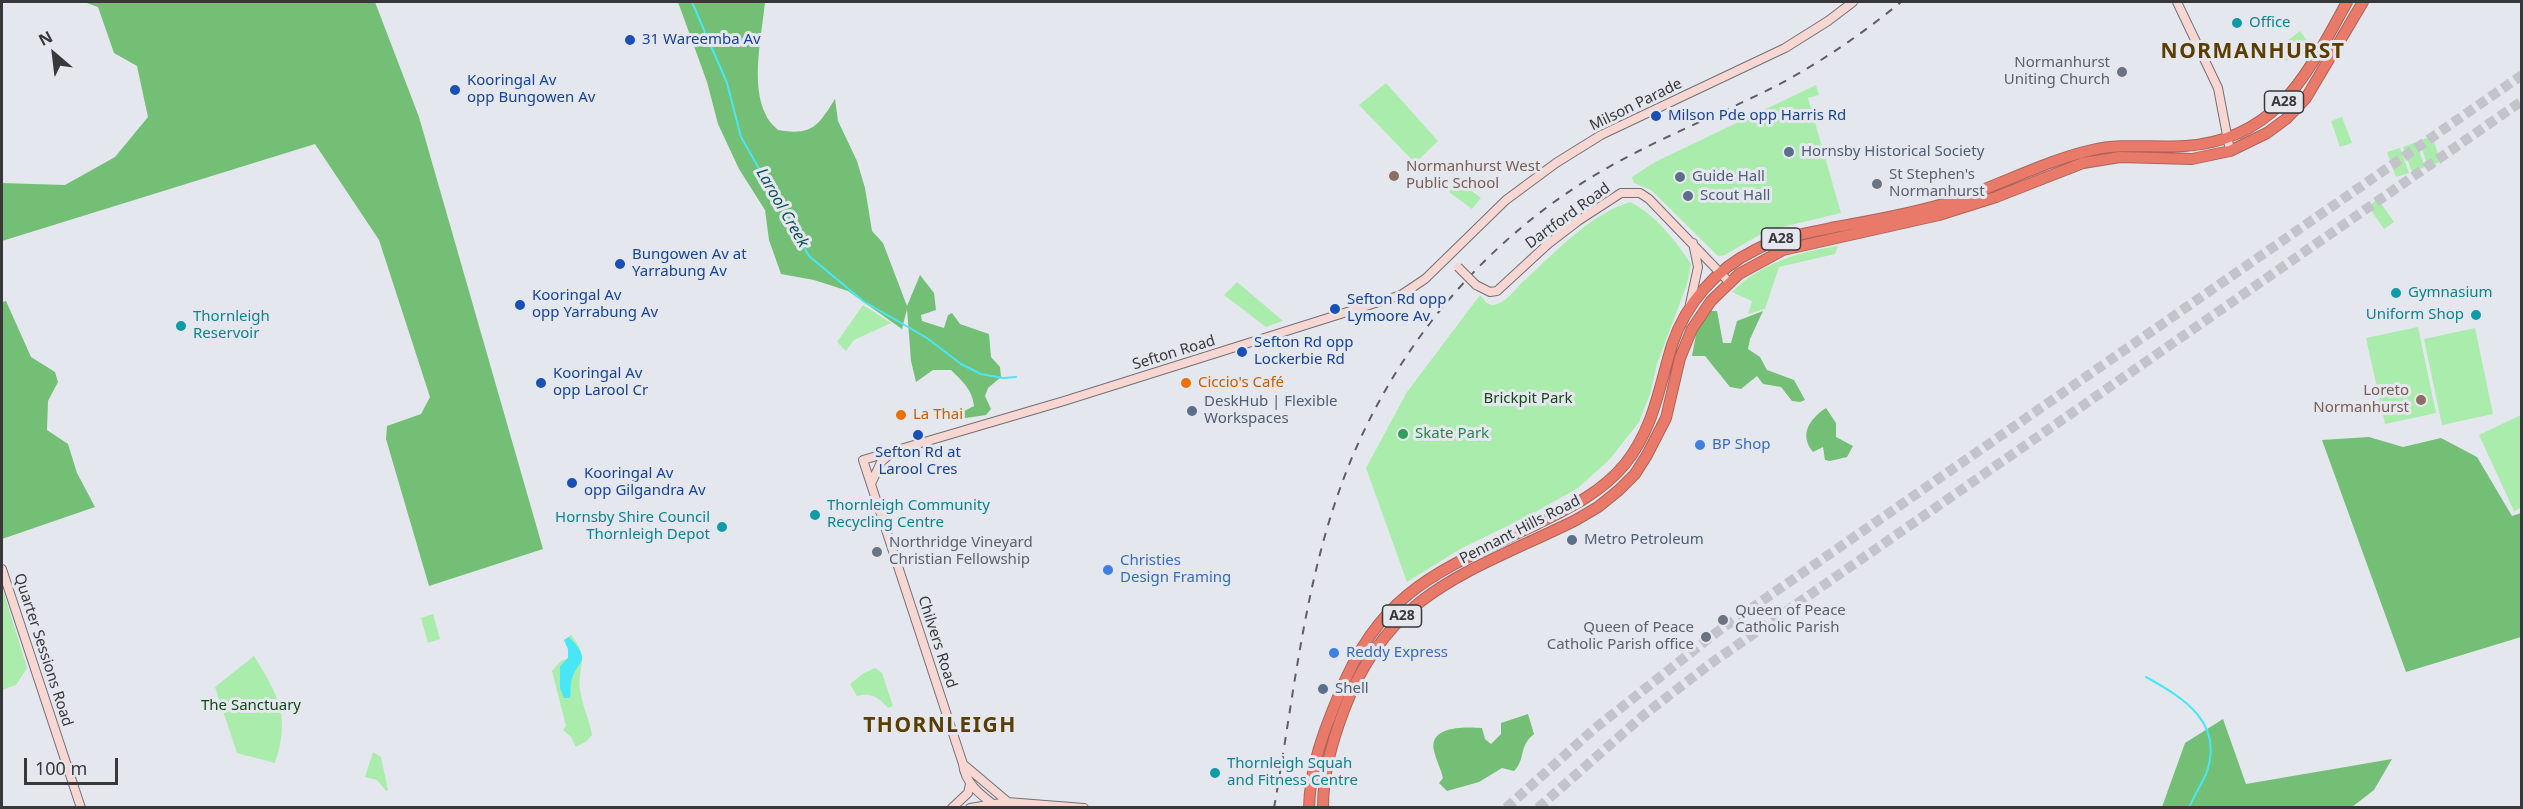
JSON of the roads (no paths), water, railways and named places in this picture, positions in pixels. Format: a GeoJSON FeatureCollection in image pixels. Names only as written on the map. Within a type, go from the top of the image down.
{"type":"FeatureCollection","features":[{"type":"Feature","properties":{"kind":"highway","name":"Pennant Hills Road"},"geometry":{"type":"LineString","coordinates":[[1309,807],[1314,765],[1326,727],[1353,663],[1378,623],[1401,599],[1425,580],[1566,510],[1610,480],[1633,452],[1647,427],[1658,402],[1673,342],[1690,308],[1720,272],[1750,252],[1778,240],[1943,204],[1979,193],[2092,150],[2134,146],[2187,146],[2227,137],[2260,122],[2278,108],[2295,90],[2309,70],[2347,2]]}},
{"type":"Feature","properties":{"kind":"highway","name":"Pennant Hills Road"},"geometry":{"type":"LineString","coordinates":[[1323,807],[1326,771],[1334,736],[1358,676],[1380,639],[1408,609],[1429,594],[1583,516],[1598,507],[1635,474],[1657,440],[1666,418],[1680,358],[1692,329],[1711,301],[1729,282],[1757,263],[1783,250],[1939,215],[1996,197],[2084,163],[2120,157],[2192,159],[2230,152],[2267,133],[2286,119],[2306,98],[2363,2]]}},
{"type":"Feature","properties":{"kind":"street","name":"Milson Parade"},"geometry":{"type":"LineString","coordinates":[[1447,257],[1506,200],[1556,163],[1601,135],[1785,48],[1853,2]]}},
{"type":"Feature","properties":{"kind":"street"},"geometry":{"type":"LineString","coordinates":[[2177,2],[2218,87],[2230,152]]}},
{"type":"Feature","properties":{"kind":"street","name":"Dartford Road"},"geometry":{"type":"LineString","coordinates":[[1447,257],[1476,285],[1490,292],[1497,291],[1555,239],[1621,193],[1640,193],[1693,243],[1729,282]]}},
{"type":"Feature","properties":{"kind":"street"},"geometry":{"type":"LineString","coordinates":[[1690,308],[1698,267],[1693,243]]}},
{"type":"Feature","properties":{"kind":"street","name":"Sefton Road"},"geometry":{"type":"LineString","coordinates":[[863,460],[1064,401],[1401,295],[1425,279],[1447,257]]}},
{"type":"Feature","properties":{"kind":"street"},"geometry":{"type":"LineString","coordinates":[[870,484],[881,462],[896,450]]}},
{"type":"Feature","properties":{"kind":"street","name":"Chilvers Road"},"geometry":{"type":"LineString","coordinates":[[863,460],[963,764],[964,775],[970,784],[995,806]]}},
{"type":"Feature","properties":{"kind":"street","name":"Quarter Sessions Road"},"geometry":{"type":"LineString","coordinates":[[2,569],[81,807]]}},
{"type":"Feature","properties":{"kind":"street"},"geometry":{"type":"LineString","coordinates":[[963,764],[1010,806]]}},
{"type":"Feature","properties":{"kind":"street"},"geometry":{"type":"LineString","coordinates":[[952,807],[968,793],[970,784]]}},
{"type":"Feature","properties":{"kind":"street"},"geometry":{"type":"LineString","coordinates":[[986,784],[995,806]]}},
{"type":"Feature","properties":{"kind":"street"},"geometry":{"type":"LineString","coordinates":[[970,807],[1084,807]]}},
{"type":"Feature","properties":{"kind":"water"},"geometry":{"type":"Polygon","coordinates":[[[569,637],[581,652],[582,657],[573,676],[570,698],[564,698],[560,688],[560,666],[568,658],[568,649],[564,640],[569,637]]]}},
{"type":"Feature","properties":{"kind":"waterway","name":"Larool Creek"},"geometry":{"type":"LineString","coordinates":[[692,2],[727,83],[741,137],[809,256],[863,301],[927,338],[961,364],[981,374],[1003,378],[1016,377]]}},
{"type":"Feature","properties":{"kind":"waterway"},"geometry":{"type":"LineString","coordinates":[[2146,677],[2187,703],[2205,726],[2210,740],[2210,756],[2206,774],[2189,808]]}},
{"type":"Feature","properties":{"kind":"tunnel"},"geometry":{"type":"LineString","coordinates":[[1506,808],[1594,729],[1717,632],[2522,75]]}},
{"type":"Feature","properties":{"kind":"tunnel"},"geometry":{"type":"LineString","coordinates":[[1538,808],[1645,714],[1710,664],[2522,101]]}},
{"type":"Feature","properties":{"kind":"railway"},"geometry":{"type":"LineString","coordinates":[[1274,808],[1306,618],[1334,506],[1354,453],[1379,402],[1409,353],[1442,308],[1480,265],[1522,227],[1567,193],[1635,153],[1791,78],[1840,48],[1901,2]]}},
{"type":"Feature","properties":{"kind":"place","name":"Office"},"geometry":{"type":"Point","coordinates":[2237,23]}},
{"type":"Feature","properties":{"kind":"place","name":"31 Wareemba Av"},"geometry":{"type":"Point","coordinates":[630,40]}},
{"type":"Feature","properties":{"kind":"place","name":"Normanhurst Uniting Church"},"geometry":{"type":"Point","coordinates":[2122,72]}},
{"type":"Feature","properties":{"kind":"place","name":"Kooringal Av opp Bungowen Av"},"geometry":{"type":"Point","coordinates":[455,90]}},
{"type":"Feature","properties":{"kind":"place","name":"Milson Pde opp Harris Rd"},"geometry":{"type":"Point","coordinates":[1656,116]}},
{"type":"Feature","properties":{"kind":"place","name":"Hornsby Historical Society"},"geometry":{"type":"Point","coordinates":[1789,152]}},
{"type":"Feature","properties":{"kind":"place","name":"Normanhurst West Public School"},"geometry":{"type":"Point","coordinates":[1394,176]}},
{"type":"Feature","properties":{"kind":"place","name":"Guide Hall"},"geometry":{"type":"Point","coordinates":[1680,177]}},
{"type":"Feature","properties":{"kind":"place","name":"St Stephen's Normanhurst"},"geometry":{"type":"Point","coordinates":[1877,184]}},
{"type":"Feature","properties":{"kind":"place","name":"Scout Hall"},"geometry":{"type":"Point","coordinates":[1688,196]}},
{"type":"Feature","properties":{"kind":"place","name":"Bungowen Av at Yarrabung Av"},"geometry":{"type":"Point","coordinates":[620,264]}},
{"type":"Feature","properties":{"kind":"place","name":"Gymnasium"},"geometry":{"type":"Point","coordinates":[2396,293]}},
{"type":"Feature","properties":{"kind":"place","name":"Kooringal Av opp Yarrabung Av"},"geometry":{"type":"Point","coordinates":[520,305]}},
{"type":"Feature","properties":{"kind":"place","name":"Sefton Rd opp Lymoore Av"},"geometry":{"type":"Point","coordinates":[1335,309]}},
{"type":"Feature","properties":{"kind":"place","name":"Uniform Shop"},"geometry":{"type":"Point","coordinates":[2476,315]}},
{"type":"Feature","properties":{"kind":"place","name":"Thornleigh Reservoir"},"geometry":{"type":"Point","coordinates":[181,326]}},
{"type":"Feature","properties":{"kind":"place","name":"Sefton Rd opp Lockerbie Rd"},"geometry":{"type":"Point","coordinates":[1242,352]}},
{"type":"Feature","properties":{"kind":"place","name":"Kooringal Av opp Larool Cr"},"geometry":{"type":"Point","coordinates":[541,383]}},
{"type":"Feature","properties":{"kind":"place","name":"Ciccio's Café"},"geometry":{"type":"Point","coordinates":[1186,383]}},
{"type":"Feature","properties":{"kind":"place","name":"Loreto Normanhurst"},"geometry":{"type":"Point","coordinates":[2421,400]}},
{"type":"Feature","properties":{"kind":"place","name":"DeskHub | Flexible Workspaces"},"geometry":{"type":"Point","coordinates":[1192,411]}},
{"type":"Feature","properties":{"kind":"place","name":"La Thai"},"geometry":{"type":"Point","coordinates":[901,415]}},
{"type":"Feature","properties":{"kind":"place","name":"Skate Park"},"geometry":{"type":"Point","coordinates":[1403,434]}},
{"type":"Feature","properties":{"kind":"place","name":"Sefton Rd at Larool Cres"},"geometry":{"type":"Point","coordinates":[918,435]}},
{"type":"Feature","properties":{"kind":"place","name":"BP Shop"},"geometry":{"type":"Point","coordinates":[1700,445]}},
{"type":"Feature","properties":{"kind":"place","name":"Kooringal Av opp Gilgandra Av"},"geometry":{"type":"Point","coordinates":[572,483]}},
{"type":"Feature","properties":{"kind":"place","name":"Thornleigh Community Recycling Centre"},"geometry":{"type":"Point","coordinates":[815,515]}},
{"type":"Feature","properties":{"kind":"place","name":"Hornsby Shire Council Thornleigh Depot"},"geometry":{"type":"Point","coordinates":[722,527]}},
{"type":"Feature","properties":{"kind":"place","name":"Metro Petroleum"},"geometry":{"type":"Point","coordinates":[1572,540]}},
{"type":"Feature","properties":{"kind":"place","name":"Northridge Vineyard Christian Fellowship"},"geometry":{"type":"Point","coordinates":[877,552]}},
{"type":"Feature","properties":{"kind":"place","name":"Christies Design Framing"},"geometry":{"type":"Point","coordinates":[1108,570]}},
{"type":"Feature","properties":{"kind":"place","name":"Queen of Peace Catholic Parish"},"geometry":{"type":"Point","coordinates":[1723,620]}},
{"type":"Feature","properties":{"kind":"place","name":"Queen of Peace Catholic Parish office"},"geometry":{"type":"Point","coordinates":[1706,637]}},
{"type":"Feature","properties":{"kind":"place","name":"Reddy Express"},"geometry":{"type":"Point","coordinates":[1334,653]}},
{"type":"Feature","properties":{"kind":"place","name":"Shell"},"geometry":{"type":"Point","coordinates":[1323,689]}},
{"type":"Feature","properties":{"kind":"place","name":"Thornleigh Squah and Fitness Centre"},"geometry":{"type":"Point","coordinates":[1215,773]}},
{"type":"Feature","properties":{"kind":"district","name":"NORMANHURST"},"geometry":{"type":"Point","coordinates":[2253,52]}},
{"type":"Feature","properties":{"kind":"district","name":"THORNLEIGH"},"geometry":{"type":"Point","coordinates":[940,726]}},
{"type":"Feature","properties":{"kind":"park label","name":"Brickpit Park"},"geometry":{"type":"Point","coordinates":[1528,399]}},
{"type":"Feature","properties":{"kind":"park label","name":"The Sanctuary"},"geometry":{"type":"Point","coordinates":[251,706]}}]}
